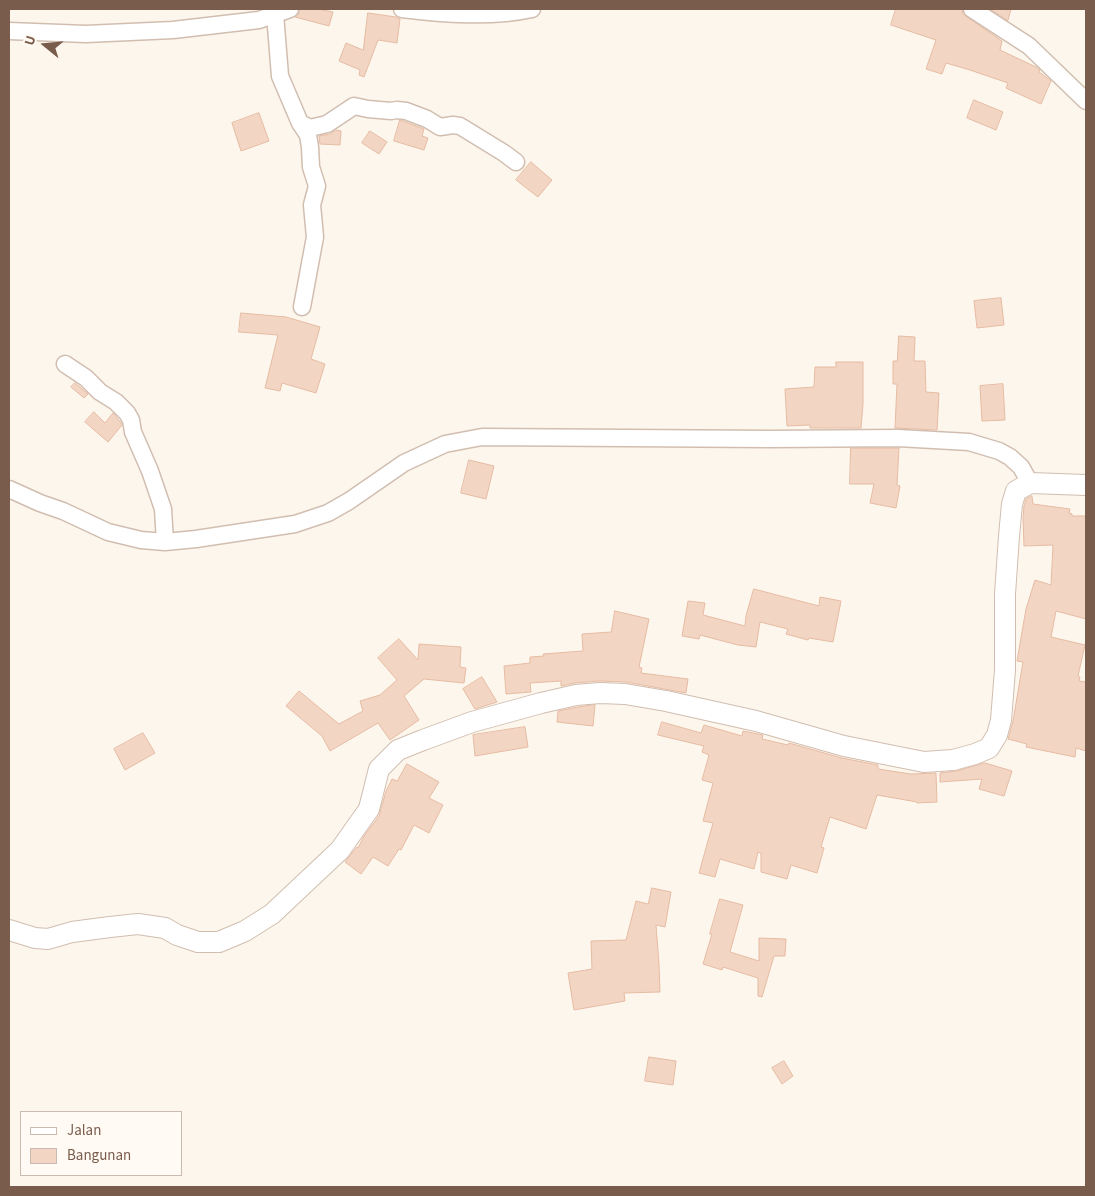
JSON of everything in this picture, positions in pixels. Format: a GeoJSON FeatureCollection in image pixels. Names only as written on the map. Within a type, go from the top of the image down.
{"type":"FeatureCollection","features":[{"type":"Feature","properties":{"kind":"street"},"geometry":{"type":"LineString","coordinates":[[402,9],[442,14],[495,13],[532,9]]}},
{"type":"Feature","properties":{"kind":"street"},"geometry":{"type":"LineString","coordinates":[[972,9],[1029,46],[1086,101]]}},
{"type":"Feature","properties":{"kind":"street"},"geometry":{"type":"LineString","coordinates":[[9,31],[86,34],[173,30],[258,20],[283,12],[280,76],[300,123],[308,135],[311,167],[317,186],[312,205],[315,237],[302,307]]}},
{"type":"Feature","properties":{"kind":"street"},"geometry":{"type":"LineString","coordinates":[[300,123],[310,128],[327,124],[354,106],[368,109],[406,111],[427,119],[440,127],[460,126],[516,162]]}},
{"type":"Feature","properties":{"kind":"street"},"geometry":{"type":"LineString","coordinates":[[65,364],[82,375],[100,392],[116,402],[132,420],[133,432],[150,470],[163,509],[165,542]]}},
{"type":"Feature","properties":{"kind":"street"},"geometry":{"type":"LineString","coordinates":[[9,489],[108,532],[140,540],[165,542],[295,524],[328,513],[349,501],[404,463],[445,444],[482,437],[898,438],[969,442],[999,451],[1010,457],[1021,467],[1030,483]]}},
{"type":"Feature","properties":{"kind":"street"},"geometry":{"type":"LineString","coordinates":[[9,930],[35,938],[48,939],[72,932],[138,924],[164,928],[177,935],[198,942],[220,942],[245,931],[272,914],[340,850],[369,809],[379,769],[398,750],[472,722],[576,695],[600,693],[625,694],[666,701],[756,720],[844,746],[924,762],[953,760],[975,754],[989,748],[997,735],[1001,720],[1005,594],[1012,504],[1016,490],[1030,483],[1086,485]]}},
{"type":"Feature","properties":{"kind":"building"},"geometry":{"type":"Polygon","coordinates":[[[300,9],[318,9],[333,12],[329,26],[295,17],[300,9]]]}},
{"type":"Feature","properties":{"kind":"building"},"geometry":{"type":"Polygon","coordinates":[[[896,9],[962,9],[963,14],[1002,41],[1000,50],[1036,67],[1040,70],[1039,72],[1051,81],[1041,104],[1006,88],[1008,83],[970,70],[946,63],[942,74],[926,69],[936,40],[891,25],[896,9]]]}},
{"type":"Feature","properties":{"kind":"building"},"geometry":{"type":"Polygon","coordinates":[[[990,9],[1011,9],[1008,20],[990,9]]]}},
{"type":"Feature","properties":{"kind":"building"},"geometry":{"type":"Polygon","coordinates":[[[368,13],[400,19],[397,43],[378,40],[364,77],[359,75],[360,70],[339,61],[346,43],[363,50],[368,13]]]}},
{"type":"Feature","properties":{"kind":"building"},"geometry":{"type":"Polygon","coordinates":[[[974,100],[1003,112],[996,130],[967,118],[974,100]]]}},
{"type":"Feature","properties":{"kind":"building"},"geometry":{"type":"Polygon","coordinates":[[[259,113],[269,141],[241,151],[232,123],[259,113]]]}},
{"type":"Feature","properties":{"kind":"building"},"geometry":{"type":"Polygon","coordinates":[[[400,120],[424,129],[422,136],[428,138],[424,150],[394,141],[400,120]]]}},
{"type":"Feature","properties":{"kind":"building"},"geometry":{"type":"Polygon","coordinates":[[[336,130],[341,131],[340,145],[320,144],[319,136],[330,134],[336,130]]]}},
{"type":"Feature","properties":{"kind":"building"},"geometry":{"type":"Polygon","coordinates":[[[370,131],[387,142],[379,154],[362,143],[370,131]]]}},
{"type":"Feature","properties":{"kind":"building"},"geometry":{"type":"Polygon","coordinates":[[[531,162],[552,180],[538,197],[516,180],[531,162]]]}},
{"type":"Feature","properties":{"kind":"building"},"geometry":{"type":"Polygon","coordinates":[[[1001,298],[1004,325],[977,328],[974,301],[1001,298]]]}},
{"type":"Feature","properties":{"kind":"building"},"geometry":{"type":"Polygon","coordinates":[[[241,313],[286,317],[320,327],[311,359],[325,364],[316,393],[282,383],[280,391],[265,388],[278,335],[239,332],[241,313]]]}},
{"type":"Feature","properties":{"kind":"building"},"geometry":{"type":"Polygon","coordinates":[[[899,336],[915,337],[914,361],[925,361],[926,392],[939,393],[937,430],[895,428],[897,384],[893,384],[893,361],[897,361],[899,336]]]}},
{"type":"Feature","properties":{"kind":"building"},"geometry":{"type":"Polygon","coordinates":[[[836,362],[863,362],[861,428],[810,428],[810,425],[787,426],[785,389],[814,387],[815,367],[836,367],[836,362]]]}},
{"type":"Feature","properties":{"kind":"building"},"geometry":{"type":"Polygon","coordinates":[[[75,383],[88,394],[84,398],[71,387],[75,383]]]}},
{"type":"Feature","properties":{"kind":"building"},"geometry":{"type":"Polygon","coordinates":[[[1003,384],[1005,420],[982,421],[980,386],[1003,384]]]}},
{"type":"Feature","properties":{"kind":"building"},"geometry":{"type":"Polygon","coordinates":[[[94,412],[105,423],[113,413],[122,425],[108,442],[85,422],[94,412]]]}},
{"type":"Feature","properties":{"kind":"building"},"geometry":{"type":"Polygon","coordinates":[[[851,448],[899,448],[897,485],[900,486],[896,508],[870,503],[874,484],[850,484],[851,448]]]}},
{"type":"Feature","properties":{"kind":"building"},"geometry":{"type":"Polygon","coordinates":[[[469,460],[494,466],[486,499],[461,493],[469,460]]]}},
{"type":"Feature","properties":{"kind":"building"},"geometry":{"type":"Polygon","coordinates":[[[1032,496],[1033,504],[1070,509],[1069,513],[1072,516],[1086,516],[1086,619],[1056,611],[1051,637],[1085,645],[1078,676],[1080,677],[1079,681],[1086,682],[1086,751],[1076,748],[1075,757],[1026,747],[1027,744],[1008,739],[1023,662],[1017,661],[1026,609],[1035,580],[1051,585],[1053,545],[1024,546],[1024,506],[1026,499],[1032,496]]]}},
{"type":"Feature","properties":{"kind":"building"},"geometry":{"type":"Polygon","coordinates":[[[754,589],[819,606],[820,597],[841,601],[833,642],[809,638],[808,640],[786,634],[788,629],[760,622],[756,647],[738,645],[700,635],[699,639],[682,636],[688,601],[705,603],[703,615],[745,626],[754,589]]]}},
{"type":"Feature","properties":{"kind":"building"},"geometry":{"type":"Polygon","coordinates":[[[615,611],[649,619],[639,667],[642,668],[641,673],[688,679],[686,693],[626,682],[599,681],[561,686],[561,681],[530,683],[531,692],[506,694],[504,666],[530,663],[530,657],[544,656],[543,654],[583,651],[582,634],[611,632],[615,611]]]}},
{"type":"Feature","properties":{"kind":"building"},"geometry":{"type":"Polygon","coordinates":[[[399,639],[418,660],[419,644],[461,647],[460,667],[466,668],[464,683],[424,679],[404,696],[419,720],[390,740],[378,723],[330,751],[322,736],[286,706],[299,691],[339,724],[363,711],[360,701],[380,695],[397,680],[378,658],[399,639]]]}},
{"type":"Feature","properties":{"kind":"building"},"geometry":{"type":"Polygon","coordinates":[[[482,677],[497,702],[475,709],[463,689],[482,677]]]}},
{"type":"Feature","properties":{"kind":"building"},"geometry":{"type":"Polygon","coordinates":[[[595,705],[593,726],[557,722],[558,711],[595,705]]]}},
{"type":"Feature","properties":{"kind":"building"},"geometry":{"type":"Polygon","coordinates":[[[662,722],[701,733],[704,725],[742,736],[743,731],[763,735],[762,739],[788,745],[789,743],[842,758],[878,765],[878,769],[911,774],[936,773],[937,802],[917,803],[877,795],[866,829],[830,817],[821,847],[824,848],[817,873],[791,865],[787,879],[761,872],[761,853],[758,852],[754,869],[720,859],[715,877],[699,873],[713,823],[703,821],[713,783],[702,780],[709,755],[702,752],[704,746],[658,735],[662,722]]]}},
{"type":"Feature","properties":{"kind":"building"},"geometry":{"type":"Polygon","coordinates":[[[525,727],[528,747],[475,756],[473,735],[525,727]]]}},
{"type":"Feature","properties":{"kind":"building"},"geometry":{"type":"Polygon","coordinates":[[[143,733],[155,753],[125,770],[114,749],[143,733]]]}},
{"type":"Feature","properties":{"kind":"building"},"geometry":{"type":"Polygon","coordinates":[[[985,763],[1012,771],[1004,796],[979,789],[982,779],[940,782],[940,773],[956,771],[985,763]]]}},
{"type":"Feature","properties":{"kind":"building"},"geometry":{"type":"Polygon","coordinates":[[[407,764],[439,782],[429,798],[443,805],[429,833],[414,825],[401,850],[399,849],[388,866],[373,857],[361,874],[345,862],[358,848],[364,836],[379,816],[386,791],[392,779],[397,781],[407,764]]]}},
{"type":"Feature","properties":{"kind":"building"},"geometry":{"type":"Polygon","coordinates":[[[652,888],[671,892],[665,927],[656,925],[660,992],[624,993],[625,1001],[574,1010],[568,973],[592,969],[591,941],[626,940],[636,901],[648,904],[652,888]]]}},
{"type":"Feature","properties":{"kind":"building"},"geometry":{"type":"Polygon","coordinates":[[[720,899],[743,905],[730,952],[759,961],[759,938],[786,939],[785,956],[774,956],[762,997],[758,996],[758,978],[723,967],[722,970],[703,964],[720,899]]]}},
{"type":"Feature","properties":{"kind":"building"},"geometry":{"type":"Polygon","coordinates":[[[649,1057],[676,1061],[673,1085],[645,1081],[649,1057]]]}},
{"type":"Feature","properties":{"kind":"building"},"geometry":{"type":"Polygon","coordinates":[[[784,1061],[793,1076],[782,1084],[772,1068],[784,1061]]]}}]}
